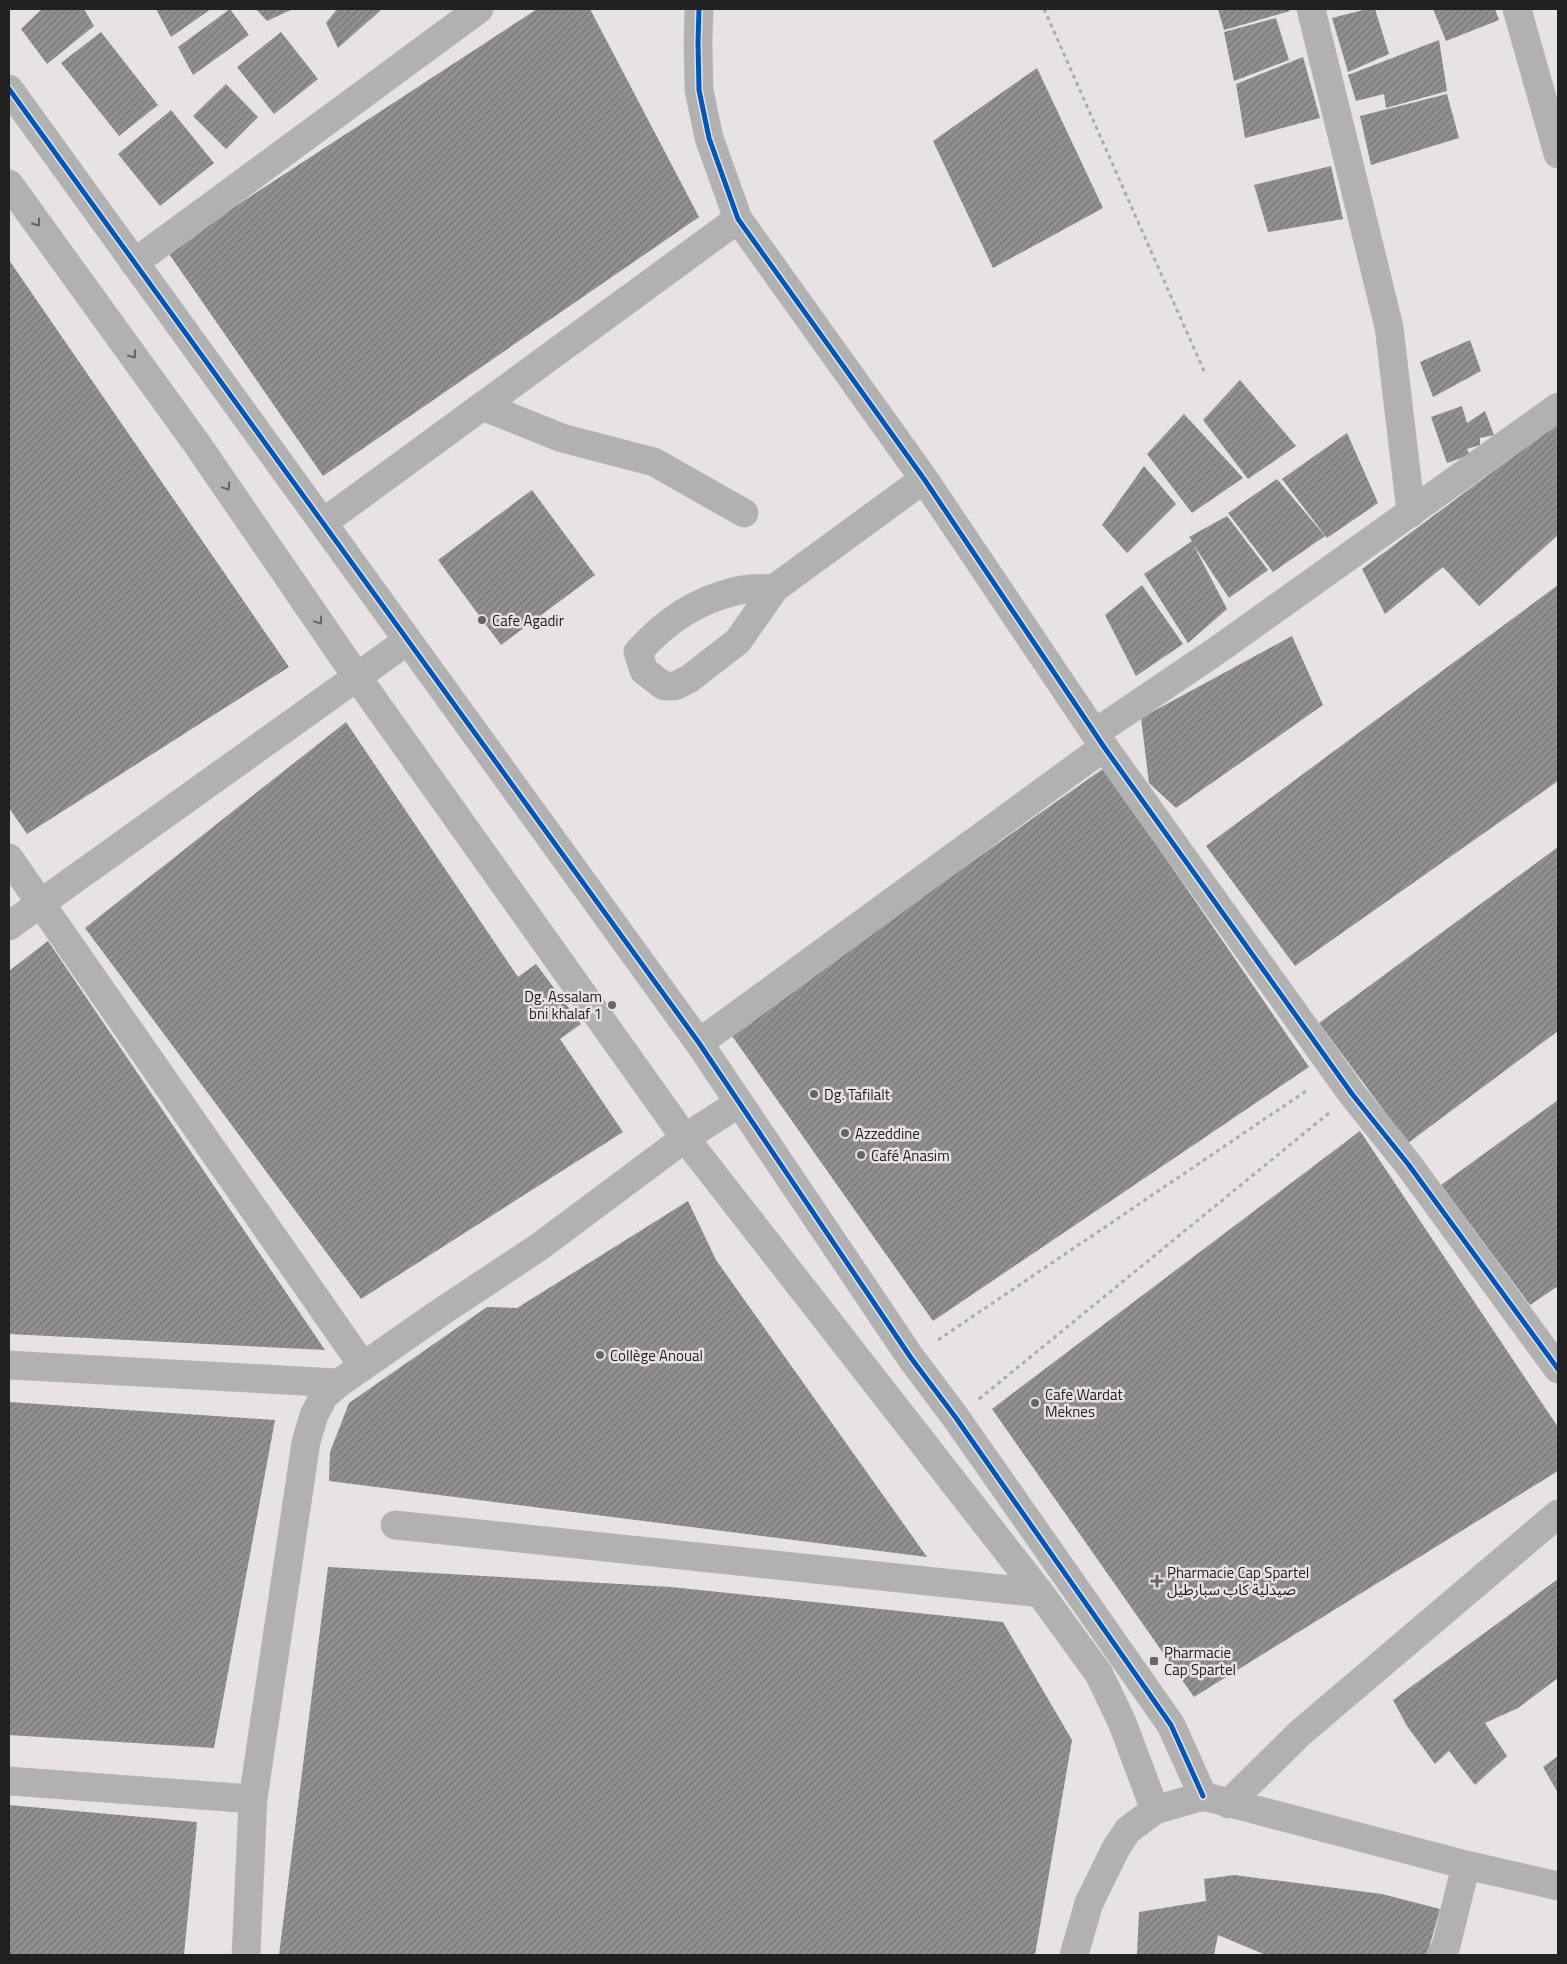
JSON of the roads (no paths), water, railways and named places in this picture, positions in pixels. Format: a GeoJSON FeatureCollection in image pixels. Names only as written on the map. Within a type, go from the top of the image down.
{"type":"FeatureCollection","features":[{"type":"Feature","properties":{"kind":"street"},"geometry":{"type":"LineString","coordinates":[[134,263],[479,9]]}},
{"type":"Feature","properties":{"kind":"street"},"geometry":{"type":"LineString","coordinates":[[699,9],[699,90],[709,138],[738,219],[924,479],[1099,740],[1352,1094],[1408,1164],[1558,1369]]}},
{"type":"Feature","properties":{"kind":"street"},"geometry":{"type":"LineString","coordinates":[[1311,9],[1389,327],[1411,513]]}},
{"type":"Feature","properties":{"kind":"street"},"geometry":{"type":"LineString","coordinates":[[1517,9],[1558,154]]}},
{"type":"Feature","properties":{"kind":"street"},"geometry":{"type":"LineString","coordinates":[[9,89],[700,1043],[911,1358],[956,1418],[1171,1725],[1215,1800]]}},
{"type":"Feature","properties":{"kind":"street"},"geometry":{"type":"LineString","coordinates":[[9,184],[197,444],[357,677],[684,1138],[1040,1593],[1099,1674],[1122,1722],[1155,1810]]}},
{"type":"Feature","properties":{"kind":"street"},"geometry":{"type":"LineString","coordinates":[[324,522],[738,219]]}},
{"type":"Feature","properties":{"kind":"street"},"geometry":{"type":"LineString","coordinates":[[482,406],[562,438],[654,462],[744,513]]}},
{"type":"Feature","properties":{"kind":"street"},"geometry":{"type":"LineString","coordinates":[[700,1043],[1219,649],[1558,407]]}},
{"type":"Feature","properties":{"kind":"street"},"geometry":{"type":"LineString","coordinates":[[775,588],[737,591],[695,605],[669,622],[638,652],[644,671],[664,686],[675,686],[689,679],[738,641],[775,588],[924,479]]}},
{"type":"Feature","properties":{"kind":"street"},"geometry":{"type":"LineString","coordinates":[[9,926],[408,641]]}},
{"type":"Feature","properties":{"kind":"street"},"geometry":{"type":"LineString","coordinates":[[9,858],[363,1366]]}},
{"type":"Feature","properties":{"kind":"street"},"geometry":{"type":"LineString","coordinates":[[246,1955],[253,1799],[306,1442],[314,1415],[324,1396],[363,1366],[539,1247],[684,1138],[740,1103]]}},
{"type":"Feature","properties":{"kind":"street"},"geometry":{"type":"LineString","coordinates":[[9,1365],[339,1383]]}},
{"type":"Feature","properties":{"kind":"street"},"geometry":{"type":"LineString","coordinates":[[1215,1800],[1300,1733],[1558,1514]]}},
{"type":"Feature","properties":{"kind":"street"},"geometry":{"type":"LineString","coordinates":[[395,1525],[1040,1593]]}},
{"type":"Feature","properties":{"kind":"street"},"geometry":{"type":"LineString","coordinates":[[9,1781],[253,1799]]}},
{"type":"Feature","properties":{"kind":"street"},"geometry":{"type":"LineString","coordinates":[[1074,1955],[1090,1903],[1116,1848],[1128,1830],[1155,1810],[1215,1800],[1466,1865],[1556,1883]]}},
{"type":"Feature","properties":{"kind":"street"},"geometry":{"type":"LineString","coordinates":[[1441,1955],[1446,1946],[1466,1865]]}},
{"type":"Feature","properties":{"kind":"place","name":"Cafe Agadir"},"geometry":{"type":"Point","coordinates":[482,620]}},
{"type":"Feature","properties":{"kind":"place","name":"Dg. Assalam bni khalaf 1"},"geometry":{"type":"Point","coordinates":[612,1005]}},
{"type":"Feature","properties":{"kind":"place","name":"Dg. Tafilalt"},"geometry":{"type":"Point","coordinates":[814,1094]}},
{"type":"Feature","properties":{"kind":"place","name":"Azzeddine"},"geometry":{"type":"Point","coordinates":[845,1133]}},
{"type":"Feature","properties":{"kind":"place","name":"Café Anasim"},"geometry":{"type":"Point","coordinates":[861,1155]}},
{"type":"Feature","properties":{"kind":"place","name":"Collège Anoual"},"geometry":{"type":"Point","coordinates":[600,1355]}},
{"type":"Feature","properties":{"kind":"place","name":"Cafe Wardat Meknes"},"geometry":{"type":"Point","coordinates":[1035,1403]}},
{"type":"Feature","properties":{"kind":"place","name":"Pharmacie Cap Spartel صيدلية كاب سبارطيل"},"geometry":{"type":"Point","coordinates":[1157,1581]}},
{"type":"Feature","properties":{"kind":"place","name":"Pharmacie Cap Spartel"},"geometry":{"type":"Point","coordinates":[1154,1661]}}]}
